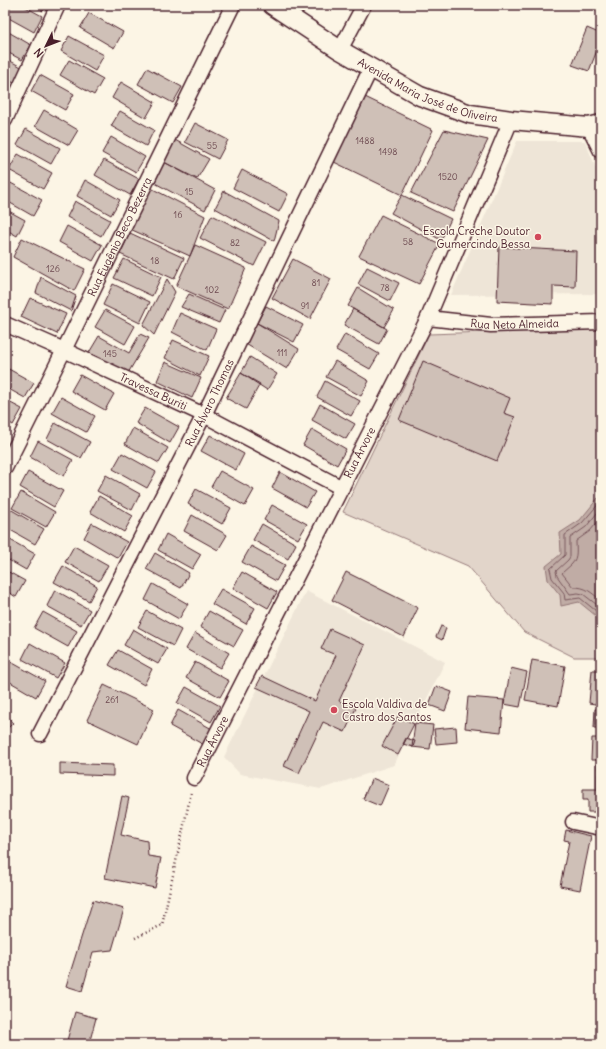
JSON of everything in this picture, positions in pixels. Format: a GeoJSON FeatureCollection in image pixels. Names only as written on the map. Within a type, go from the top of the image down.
{"type":"FeatureCollection","features":[{"type":"Feature","properties":{"kind":"street"},"geometry":{"type":"LineString","coordinates":[[5,120],[58,5]]}},
{"type":"Feature","properties":{"kind":"street","name":"Rua Eugênio Beco Bezerra"},"geometry":{"type":"LineString","coordinates":[[5,468],[232,5]]}},
{"type":"Feature","properties":{"kind":"street","name":"Avenida Maria José de Oliveira"},"geometry":{"type":"LineString","coordinates":[[272,5],[340,50],[420,96],[470,114],[511,120],[595,125]]}},
{"type":"Feature","properties":{"kind":"street"},"geometry":{"type":"LineString","coordinates":[[340,50],[364,5]]}},
{"type":"Feature","properties":{"kind":"street","name":"Rua Álvaro Thomas"},"geometry":{"type":"LineString","coordinates":[[40,734],[204,415],[371,68]]}},
{"type":"Feature","properties":{"kind":"street","name":"Rua Árvore"},"geometry":{"type":"LineString","coordinates":[[194,778],[428,318],[511,120]]}},
{"type":"Feature","properties":{"kind":"street"},"geometry":{"type":"LineString","coordinates":[[595,125],[601,151]]}},
{"type":"Feature","properties":{"kind":"street","name":"Rua Neto Almeida"},"geometry":{"type":"LineString","coordinates":[[428,318],[491,325],[601,322]]}},
{"type":"Feature","properties":{"kind":"street","name":"Travessa Buriti"},"geometry":{"type":"LineString","coordinates":[[5,324],[204,415],[342,488]]}},
{"type":"Feature","properties":{"kind":"street"},"geometry":{"type":"LineString","coordinates":[[573,822],[601,828]]}},
{"type":"Feature","properties":{"kind":"path"},"geometry":{"type":"LineString","coordinates":[[135,938],[162,925],[194,778]]}},
{"type":"Feature","properties":{"kind":"shaded area","name":"Escola Creche Doutor Gumercindo Bessa"},"geometry":{"type":"Polygon","coordinates":[[[517,141],[585,141],[601,181],[601,294],[451,295],[517,141]]]}},
{"type":"Feature","properties":{"kind":"shaded area"},"geometry":{"type":"Polygon","coordinates":[[[601,328],[601,657],[574,657],[524,632],[468,566],[343,512],[429,334],[601,328]]]}},
{"type":"Feature","properties":{"kind":"shaded area","name":"Escola Valdiva de Castro dos Santos"},"geometry":{"type":"Polygon","coordinates":[[[306,591],[445,662],[394,765],[321,789],[240,774],[224,757],[306,591]]]}},
{"type":"Feature","properties":{"kind":"water"},"geometry":{"type":"Polygon","coordinates":[[[601,497],[601,620],[579,602],[561,606],[560,595],[548,580],[546,566],[561,554],[560,533],[580,520],[598,498],[601,497]]]}},
{"type":"Feature","properties":{"kind":"building"},"geometry":{"type":"Polygon","coordinates":[[[5,5],[22,5],[42,16],[34,32],[5,16],[5,5]]]}},
{"type":"Feature","properties":{"kind":"building"},"geometry":{"type":"Polygon","coordinates":[[[33,5],[47,5],[43,11],[33,5]]]}},
{"type":"Feature","properties":{"kind":"building"},"geometry":{"type":"Polygon","coordinates":[[[89,13],[123,32],[114,48],[80,28],[89,13]]]}},
{"type":"Feature","properties":{"kind":"building"},"geometry":{"type":"Polygon","coordinates":[[[587,28],[601,34],[601,40],[589,71],[572,65],[587,28]]]}},
{"type":"Feature","properties":{"kind":"building"},"geometry":{"type":"Polygon","coordinates":[[[5,30],[31,45],[22,60],[5,51],[5,30]]]}},
{"type":"Feature","properties":{"kind":"building"},"geometry":{"type":"Polygon","coordinates":[[[69,36],[104,55],[95,71],[61,51],[69,36]]]}},
{"type":"Feature","properties":{"kind":"building"},"geometry":{"type":"Polygon","coordinates":[[[5,58],[23,68],[14,83],[5,78],[5,58]]]}},
{"type":"Feature","properties":{"kind":"building"},"geometry":{"type":"Polygon","coordinates":[[[69,60],[103,79],[94,95],[60,75],[69,60]]]}},
{"type":"Feature","properties":{"kind":"building"},"geometry":{"type":"Polygon","coordinates":[[[147,68],[182,87],[173,103],[138,84],[147,68]]]}},
{"type":"Feature","properties":{"kind":"building"},"geometry":{"type":"Polygon","coordinates":[[[40,75],[74,94],[65,110],[31,91],[40,75]]]}},
{"type":"Feature","properties":{"kind":"building"},"geometry":{"type":"Polygon","coordinates":[[[121,82],[155,102],[146,118],[112,98],[121,82]]]}},
{"type":"Feature","properties":{"kind":"building"},"geometry":{"type":"Polygon","coordinates":[[[363,96],[433,130],[402,195],[332,161],[363,96]]]}},
{"type":"Feature","properties":{"kind":"building"},"geometry":{"type":"Polygon","coordinates":[[[44,110],[78,130],[69,145],[35,126],[44,110]]]}},
{"type":"Feature","properties":{"kind":"building"},"geometry":{"type":"Polygon","coordinates":[[[120,111],[154,130],[146,146],[111,126],[120,111]]]}},
{"type":"Feature","properties":{"kind":"building"},"geometry":{"type":"Polygon","coordinates":[[[195,123],[228,140],[218,159],[185,142],[195,123]]]}},
{"type":"Feature","properties":{"kind":"building"},"geometry":{"type":"Polygon","coordinates":[[[26,129],[60,148],[51,164],[17,145],[26,129]]]}},
{"type":"Feature","properties":{"kind":"building"},"geometry":{"type":"Polygon","coordinates":[[[444,130],[488,140],[453,212],[411,193],[444,130]]]}},
{"type":"Feature","properties":{"kind":"building"},"geometry":{"type":"Polygon","coordinates":[[[111,137],[145,157],[136,172],[102,153],[111,137]]]}},
{"type":"Feature","properties":{"kind":"building"},"geometry":{"type":"Polygon","coordinates":[[[175,140],[209,159],[197,179],[164,162],[175,140]]]}},
{"type":"Feature","properties":{"kind":"building"},"geometry":{"type":"Polygon","coordinates":[[[18,154],[52,173],[43,189],[9,170],[18,154]]]}},
{"type":"Feature","properties":{"kind":"building"},"geometry":{"type":"Polygon","coordinates":[[[104,160],[139,179],[130,195],[95,175],[104,160]]]}},
{"type":"Feature","properties":{"kind":"building"},"geometry":{"type":"Polygon","coordinates":[[[164,162],[215,190],[205,210],[153,182],[164,162]]]}},
{"type":"Feature","properties":{"kind":"building"},"geometry":{"type":"Polygon","coordinates":[[[242,170],[288,194],[279,212],[233,188],[242,170]]]}},
{"type":"Feature","properties":{"kind":"building"},"geometry":{"type":"Polygon","coordinates":[[[85,180],[120,200],[111,215],[77,196],[85,180]]]}},
{"type":"Feature","properties":{"kind":"building"},"geometry":{"type":"Polygon","coordinates":[[[7,181],[42,200],[33,216],[5,200],[5,185],[7,181]]]}},
{"type":"Feature","properties":{"kind":"building"},"geometry":{"type":"Polygon","coordinates":[[[149,187],[205,216],[190,256],[130,229],[149,187]]]}},
{"type":"Feature","properties":{"kind":"building"},"geometry":{"type":"Polygon","coordinates":[[[224,191],[279,221],[274,241],[215,208],[224,191]]]}},
{"type":"Feature","properties":{"kind":"building"},"geometry":{"type":"Polygon","coordinates":[[[402,195],[451,219],[441,240],[391,213],[402,195]]]}},
{"type":"Feature","properties":{"kind":"building"},"geometry":{"type":"Polygon","coordinates":[[[75,201],[110,220],[101,236],[67,217],[75,201]]]}},
{"type":"Feature","properties":{"kind":"building"},"geometry":{"type":"Polygon","coordinates":[[[5,209],[25,220],[17,236],[5,229],[5,209]]]}},
{"type":"Feature","properties":{"kind":"building"},"geometry":{"type":"Polygon","coordinates":[[[212,215],[266,242],[254,266],[200,238],[212,215]]]}},
{"type":"Feature","properties":{"kind":"building"},"geometry":{"type":"Polygon","coordinates":[[[381,215],[440,244],[419,284],[359,256],[381,215]]]}},
{"type":"Feature","properties":{"kind":"building"},"geometry":{"type":"Polygon","coordinates":[[[67,226],[102,245],[93,261],[59,242],[67,226]]]}},
{"type":"Feature","properties":{"kind":"building"},"geometry":{"type":"Polygon","coordinates":[[[130,233],[184,258],[174,279],[120,254],[130,233]]]}},
{"type":"Feature","properties":{"kind":"building"},"geometry":{"type":"Polygon","coordinates":[[[22,238],[85,269],[74,291],[13,257],[22,238]]]}},
{"type":"Feature","properties":{"kind":"building"},"geometry":{"type":"Polygon","coordinates":[[[195,245],[246,268],[228,309],[176,286],[195,245]]]}},
{"type":"Feature","properties":{"kind":"building"},"geometry":{"type":"Polygon","coordinates":[[[499,247],[576,251],[575,287],[553,286],[553,304],[497,301],[499,247]]]}},
{"type":"Feature","properties":{"kind":"building"},"geometry":{"type":"Polygon","coordinates":[[[124,259],[161,277],[152,296],[114,278],[124,259]]]}},
{"type":"Feature","properties":{"kind":"building"},"geometry":{"type":"Polygon","coordinates":[[[293,259],[331,279],[310,319],[272,298],[293,259]]]}},
{"type":"Feature","properties":{"kind":"building"},"geometry":{"type":"Polygon","coordinates":[[[367,267],[399,283],[390,301],[358,284],[367,267]]]}},
{"type":"Feature","properties":{"kind":"building"},"geometry":{"type":"Polygon","coordinates":[[[41,277],[76,296],[71,311],[36,293],[41,277]]]}},
{"type":"Feature","properties":{"kind":"building"},"geometry":{"type":"Polygon","coordinates":[[[167,279],[175,292],[154,335],[143,325],[167,279]]]}},
{"type":"Feature","properties":{"kind":"building"},"geometry":{"type":"Polygon","coordinates":[[[113,284],[150,302],[140,323],[103,305],[113,284]]]}},
{"type":"Feature","properties":{"kind":"building"},"geometry":{"type":"Polygon","coordinates":[[[358,288],[394,310],[384,327],[348,306],[358,288]]]}},
{"type":"Feature","properties":{"kind":"building"},"geometry":{"type":"Polygon","coordinates":[[[189,294],[225,310],[219,323],[181,307],[189,294]]]}},
{"type":"Feature","properties":{"kind":"building"},"geometry":{"type":"Polygon","coordinates":[[[30,298],[66,314],[57,334],[21,317],[30,298]]]}},
{"type":"Feature","properties":{"kind":"building"},"geometry":{"type":"Polygon","coordinates":[[[266,306],[303,325],[294,342],[257,323],[266,306]]]}},
{"type":"Feature","properties":{"kind":"building"},"geometry":{"type":"Polygon","coordinates":[[[353,309],[387,329],[379,344],[344,325],[353,309]]]}},
{"type":"Feature","properties":{"kind":"building"},"geometry":{"type":"Polygon","coordinates":[[[105,310],[135,326],[125,344],[95,327],[105,310]]]}},
{"type":"Feature","properties":{"kind":"building"},"geometry":{"type":"Polygon","coordinates":[[[180,313],[216,329],[207,350],[172,332],[180,313]]]}},
{"type":"Feature","properties":{"kind":"building"},"geometry":{"type":"Polygon","coordinates":[[[257,323],[299,349],[287,369],[244,343],[257,323]]]}},
{"type":"Feature","properties":{"kind":"building"},"geometry":{"type":"Polygon","coordinates":[[[140,334],[149,338],[125,378],[87,356],[99,336],[129,353],[140,334]]]}},
{"type":"Feature","properties":{"kind":"building"},"geometry":{"type":"Polygon","coordinates":[[[345,334],[379,354],[370,369],[336,350],[345,334]]]}},
{"type":"Feature","properties":{"kind":"building"},"geometry":{"type":"Polygon","coordinates":[[[173,340],[209,356],[200,376],[165,358],[173,340]]]}},
{"type":"Feature","properties":{"kind":"building"},"geometry":{"type":"Polygon","coordinates":[[[250,357],[277,374],[267,390],[241,373],[250,357]]]}},
{"type":"Feature","properties":{"kind":"building"},"geometry":{"type":"Polygon","coordinates":[[[335,361],[369,381],[361,396],[326,377],[335,361]]]}},
{"type":"Feature","properties":{"kind":"building"},"geometry":{"type":"Polygon","coordinates":[[[423,361],[510,398],[504,413],[515,417],[497,461],[399,420],[423,361]]]}},
{"type":"Feature","properties":{"kind":"building"},"geometry":{"type":"Polygon","coordinates":[[[165,362],[201,378],[192,398],[157,381],[165,362]]]}},
{"type":"Feature","properties":{"kind":"building"},"geometry":{"type":"Polygon","coordinates":[[[5,367],[34,383],[25,398],[5,387],[5,367]]]}},
{"type":"Feature","properties":{"kind":"building"},"geometry":{"type":"Polygon","coordinates":[[[241,373],[260,384],[246,409],[226,398],[241,373]]]}},
{"type":"Feature","properties":{"kind":"building"},"geometry":{"type":"Polygon","coordinates":[[[80,375],[114,394],[105,410],[71,391],[80,375]]]}},
{"type":"Feature","properties":{"kind":"building"},"geometry":{"type":"Polygon","coordinates":[[[325,381],[360,401],[351,416],[317,397],[325,381]]]}},
{"type":"Feature","properties":{"kind":"building"},"geometry":{"type":"Polygon","coordinates":[[[61,397],[95,416],[86,432],[52,413],[61,397]]]}},
{"type":"Feature","properties":{"kind":"building"},"geometry":{"type":"Polygon","coordinates":[[[5,400],[22,409],[13,425],[5,420],[5,400]]]}},
{"type":"Feature","properties":{"kind":"building"},"geometry":{"type":"Polygon","coordinates":[[[320,404],[355,424],[346,439],[312,420],[320,404]]]}},
{"type":"Feature","properties":{"kind":"building"},"geometry":{"type":"Polygon","coordinates":[[[145,408],[179,427],[170,443],[136,423],[145,408]]]}},
{"type":"Feature","properties":{"kind":"building"},"geometry":{"type":"Polygon","coordinates":[[[55,423],[90,442],[81,458],[47,439],[55,423]]]}},
{"type":"Feature","properties":{"kind":"building"},"geometry":{"type":"Polygon","coordinates":[[[133,428],[168,448],[159,463],[125,444],[133,428]]]}},
{"type":"Feature","properties":{"kind":"building"},"geometry":{"type":"Polygon","coordinates":[[[312,429],[346,449],[337,465],[303,445],[312,429]]]}},
{"type":"Feature","properties":{"kind":"building"},"geometry":{"type":"Polygon","coordinates":[[[210,435],[244,454],[236,470],[201,451],[210,435]]]}},
{"type":"Feature","properties":{"kind":"building"},"geometry":{"type":"Polygon","coordinates":[[[38,441],[73,460],[64,476],[30,457],[38,441]]]}},
{"type":"Feature","properties":{"kind":"building"},"geometry":{"type":"Polygon","coordinates":[[[122,453],[156,472],[147,488],[113,469],[122,453]]]}},
{"type":"Feature","properties":{"kind":"building"},"geometry":{"type":"Polygon","coordinates":[[[220,471],[254,490],[245,506],[211,487],[220,471]]]}},
{"type":"Feature","properties":{"kind":"building"},"geometry":{"type":"Polygon","coordinates":[[[28,472],[63,491],[54,507],[20,487],[28,472]]]}},
{"type":"Feature","properties":{"kind":"building"},"geometry":{"type":"Polygon","coordinates":[[[280,472],[315,492],[306,507],[272,488],[280,472]]]}},
{"type":"Feature","properties":{"kind":"building"},"geometry":{"type":"Polygon","coordinates":[[[106,475],[140,494],[132,510],[97,491],[106,475]]]}},
{"type":"Feature","properties":{"kind":"building"},"geometry":{"type":"Polygon","coordinates":[[[196,489],[231,508],[222,524],[188,504],[196,489]]]}},
{"type":"Feature","properties":{"kind":"building"},"geometry":{"type":"Polygon","coordinates":[[[21,492],[55,512],[46,527],[12,508],[21,492]]]}},
{"type":"Feature","properties":{"kind":"building"},"geometry":{"type":"Polygon","coordinates":[[[99,496],[133,516],[124,532],[90,512],[99,496]]]}},
{"type":"Feature","properties":{"kind":"building"},"geometry":{"type":"Polygon","coordinates":[[[272,505],[307,524],[298,539],[264,520],[272,505]]]}},
{"type":"Feature","properties":{"kind":"building"},"geometry":{"type":"Polygon","coordinates":[[[10,509],[44,529],[35,544],[5,527],[5,518],[10,509]]]}},
{"type":"Feature","properties":{"kind":"building"},"geometry":{"type":"Polygon","coordinates":[[[192,515],[227,535],[218,550],[184,531],[192,515]]]}},
{"type":"Feature","properties":{"kind":"building"},"geometry":{"type":"Polygon","coordinates":[[[92,523],[127,542],[118,558],[84,538],[92,523]]]}},
{"type":"Feature","properties":{"kind":"building"},"geometry":{"type":"Polygon","coordinates":[[[262,524],[296,544],[288,559],[253,540],[262,524]]]}},
{"type":"Feature","properties":{"kind":"building"},"geometry":{"type":"Polygon","coordinates":[[[166,534],[201,554],[192,569],[158,550],[166,534]]]}},
{"type":"Feature","properties":{"kind":"building"},"geometry":{"type":"Polygon","coordinates":[[[5,537],[35,554],[26,570],[5,558],[5,537]]]}},
{"type":"Feature","properties":{"kind":"building"},"geometry":{"type":"Polygon","coordinates":[[[74,546],[108,565],[99,581],[65,562],[74,546]]]}},
{"type":"Feature","properties":{"kind":"building"},"geometry":{"type":"Polygon","coordinates":[[[251,546],[285,565],[276,581],[242,562],[251,546]]]}},
{"type":"Feature","properties":{"kind":"building"},"geometry":{"type":"Polygon","coordinates":[[[155,553],[189,573],[181,588],[146,569],[155,553]]]}},
{"type":"Feature","properties":{"kind":"building"},"geometry":{"type":"Polygon","coordinates":[[[63,566],[97,586],[89,601],[54,582],[63,566]]]}},
{"type":"Feature","properties":{"kind":"building"},"geometry":{"type":"Polygon","coordinates":[[[5,570],[25,581],[16,597],[5,590],[5,570]]]}},
{"type":"Feature","properties":{"kind":"building"},"geometry":{"type":"Polygon","coordinates":[[[242,572],[277,592],[268,608],[233,588],[242,572]]]}},
{"type":"Feature","properties":{"kind":"building"},"geometry":{"type":"Polygon","coordinates":[[[346,572],[418,608],[404,637],[332,600],[346,572]]]}},
{"type":"Feature","properties":{"kind":"building"},"geometry":{"type":"Polygon","coordinates":[[[153,584],[188,604],[179,619],[145,600],[153,584]]]}},
{"type":"Feature","properties":{"kind":"building"},"geometry":{"type":"Polygon","coordinates":[[[221,589],[255,608],[246,624],[212,604],[221,589]]]}},
{"type":"Feature","properties":{"kind":"building"},"geometry":{"type":"Polygon","coordinates":[[[55,590],[90,610],[81,625],[47,606],[55,590]]]}},
{"type":"Feature","properties":{"kind":"building"},"geometry":{"type":"Polygon","coordinates":[[[147,611],[181,630],[173,646],[138,627],[147,611]]]}},
{"type":"Feature","properties":{"kind":"building"},"geometry":{"type":"Polygon","coordinates":[[[209,611],[243,630],[234,646],[200,627],[209,611]]]}},
{"type":"Feature","properties":{"kind":"building"},"geometry":{"type":"Polygon","coordinates":[[[43,612],[77,631],[68,647],[34,628],[43,612]]]}},
{"type":"Feature","properties":{"kind":"building"},"geometry":{"type":"Polygon","coordinates":[[[441,626],[446,628],[442,640],[436,637],[441,626]]]}},
{"type":"Feature","properties":{"kind":"building"},"geometry":{"type":"Polygon","coordinates":[[[133,629],[167,649],[158,664],[124,645],[133,629]]]}},
{"type":"Feature","properties":{"kind":"building"},"geometry":{"type":"Polygon","coordinates":[[[330,629],[365,645],[339,701],[356,708],[345,732],[323,722],[299,773],[284,766],[309,711],[256,687],[262,676],[315,701],[336,655],[321,649],[330,629]]]}},
{"type":"Feature","properties":{"kind":"building"},"geometry":{"type":"Polygon","coordinates":[[[195,633],[229,653],[220,668],[186,649],[195,633]]]}},
{"type":"Feature","properties":{"kind":"building"},"geometry":{"type":"Polygon","coordinates":[[[30,643],[65,663],[56,678],[22,659],[30,643]]]}},
{"type":"Feature","properties":{"kind":"building"},"geometry":{"type":"Polygon","coordinates":[[[118,650],[152,669],[144,685],[109,665],[118,650]]]}},
{"type":"Feature","properties":{"kind":"building"},"geometry":{"type":"Polygon","coordinates":[[[532,660],[565,666],[558,706],[525,700],[532,660]]]}},
{"type":"Feature","properties":{"kind":"building"},"geometry":{"type":"Polygon","coordinates":[[[11,662],[45,681],[36,697],[5,679],[5,672],[11,662]]]}},
{"type":"Feature","properties":{"kind":"building"},"geometry":{"type":"Polygon","coordinates":[[[195,662],[229,681],[220,697],[186,678],[195,662]]]}},
{"type":"Feature","properties":{"kind":"building"},"geometry":{"type":"Polygon","coordinates":[[[511,668],[527,672],[520,707],[504,704],[511,668]]]}},
{"type":"Feature","properties":{"kind":"building"},"geometry":{"type":"Polygon","coordinates":[[[592,670],[601,670],[601,705],[589,703],[592,670]]]}},
{"type":"Feature","properties":{"kind":"building"},"geometry":{"type":"Polygon","coordinates":[[[104,685],[154,709],[138,744],[87,720],[104,685]]]}},
{"type":"Feature","properties":{"kind":"building"},"geometry":{"type":"Polygon","coordinates":[[[436,686],[452,692],[445,711],[429,705],[436,686]]]}},
{"type":"Feature","properties":{"kind":"building"},"geometry":{"type":"Polygon","coordinates":[[[186,687],[220,706],[211,722],[177,703],[186,687]]]}},
{"type":"Feature","properties":{"kind":"building"},"geometry":{"type":"Polygon","coordinates":[[[468,697],[504,700],[501,732],[465,728],[468,697]]]}},
{"type":"Feature","properties":{"kind":"building"},"geometry":{"type":"Polygon","coordinates":[[[595,709],[601,709],[601,728],[594,728],[595,709]]]}},
{"type":"Feature","properties":{"kind":"building"},"geometry":{"type":"Polygon","coordinates":[[[178,710],[212,729],[204,745],[170,726],[178,710]]]}},
{"type":"Feature","properties":{"kind":"building"},"geometry":{"type":"Polygon","coordinates":[[[5,713],[13,723],[5,731],[5,713]]]}},
{"type":"Feature","properties":{"kind":"building"},"geometry":{"type":"Polygon","coordinates":[[[398,716],[414,724],[398,755],[382,746],[398,716]]]}},
{"type":"Feature","properties":{"kind":"building"},"geometry":{"type":"Polygon","coordinates":[[[415,723],[433,725],[430,749],[412,747],[415,723]]]}},
{"type":"Feature","properties":{"kind":"building"},"geometry":{"type":"Polygon","coordinates":[[[456,727],[457,742],[436,744],[434,729],[456,727]]]}},
{"type":"Feature","properties":{"kind":"building"},"geometry":{"type":"Polygon","coordinates":[[[406,738],[415,741],[413,747],[403,744],[406,738]]]}},
{"type":"Feature","properties":{"kind":"building"},"geometry":{"type":"Polygon","coordinates":[[[592,738],[601,738],[601,760],[591,760],[592,738]]]}},
{"type":"Feature","properties":{"kind":"building"},"geometry":{"type":"Polygon","coordinates":[[[597,762],[601,762],[601,788],[597,788],[597,762]]]}},
{"type":"Feature","properties":{"kind":"building"},"geometry":{"type":"Polygon","coordinates":[[[60,763],[113,765],[113,776],[60,774],[60,763]]]}},
{"type":"Feature","properties":{"kind":"building"},"geometry":{"type":"Polygon","coordinates":[[[372,778],[389,785],[380,806],[363,799],[372,778]]]}},
{"type":"Feature","properties":{"kind":"building"},"geometry":{"type":"Polygon","coordinates":[[[583,789],[601,789],[601,812],[588,812],[588,800],[583,800],[583,789]]]}},
{"type":"Feature","properties":{"kind":"building"},"geometry":{"type":"Polygon","coordinates":[[[122,796],[129,798],[121,835],[147,841],[148,856],[161,858],[155,888],[105,878],[122,796]]]}},
{"type":"Feature","properties":{"kind":"building"},"geometry":{"type":"Polygon","coordinates":[[[566,830],[591,836],[580,890],[560,886],[569,841],[564,840],[566,830]]]}},
{"type":"Feature","properties":{"kind":"building"},"geometry":{"type":"Polygon","coordinates":[[[93,900],[124,909],[112,950],[93,952],[82,991],[66,986],[93,900]]]}},
{"type":"Feature","properties":{"kind":"building"},"geometry":{"type":"Polygon","coordinates":[[[75,1012],[96,1018],[89,1044],[66,1044],[75,1012]]]}},
{"type":"Feature","properties":{"kind":"place","name":"Escola Creche Doutor Gumercindo Bessa"},"geometry":{"type":"Point","coordinates":[538,237]}},
{"type":"Feature","properties":{"kind":"place","name":"Escola Valdiva de Castro dos Santos"},"geometry":{"type":"Point","coordinates":[334,710]}}]}
